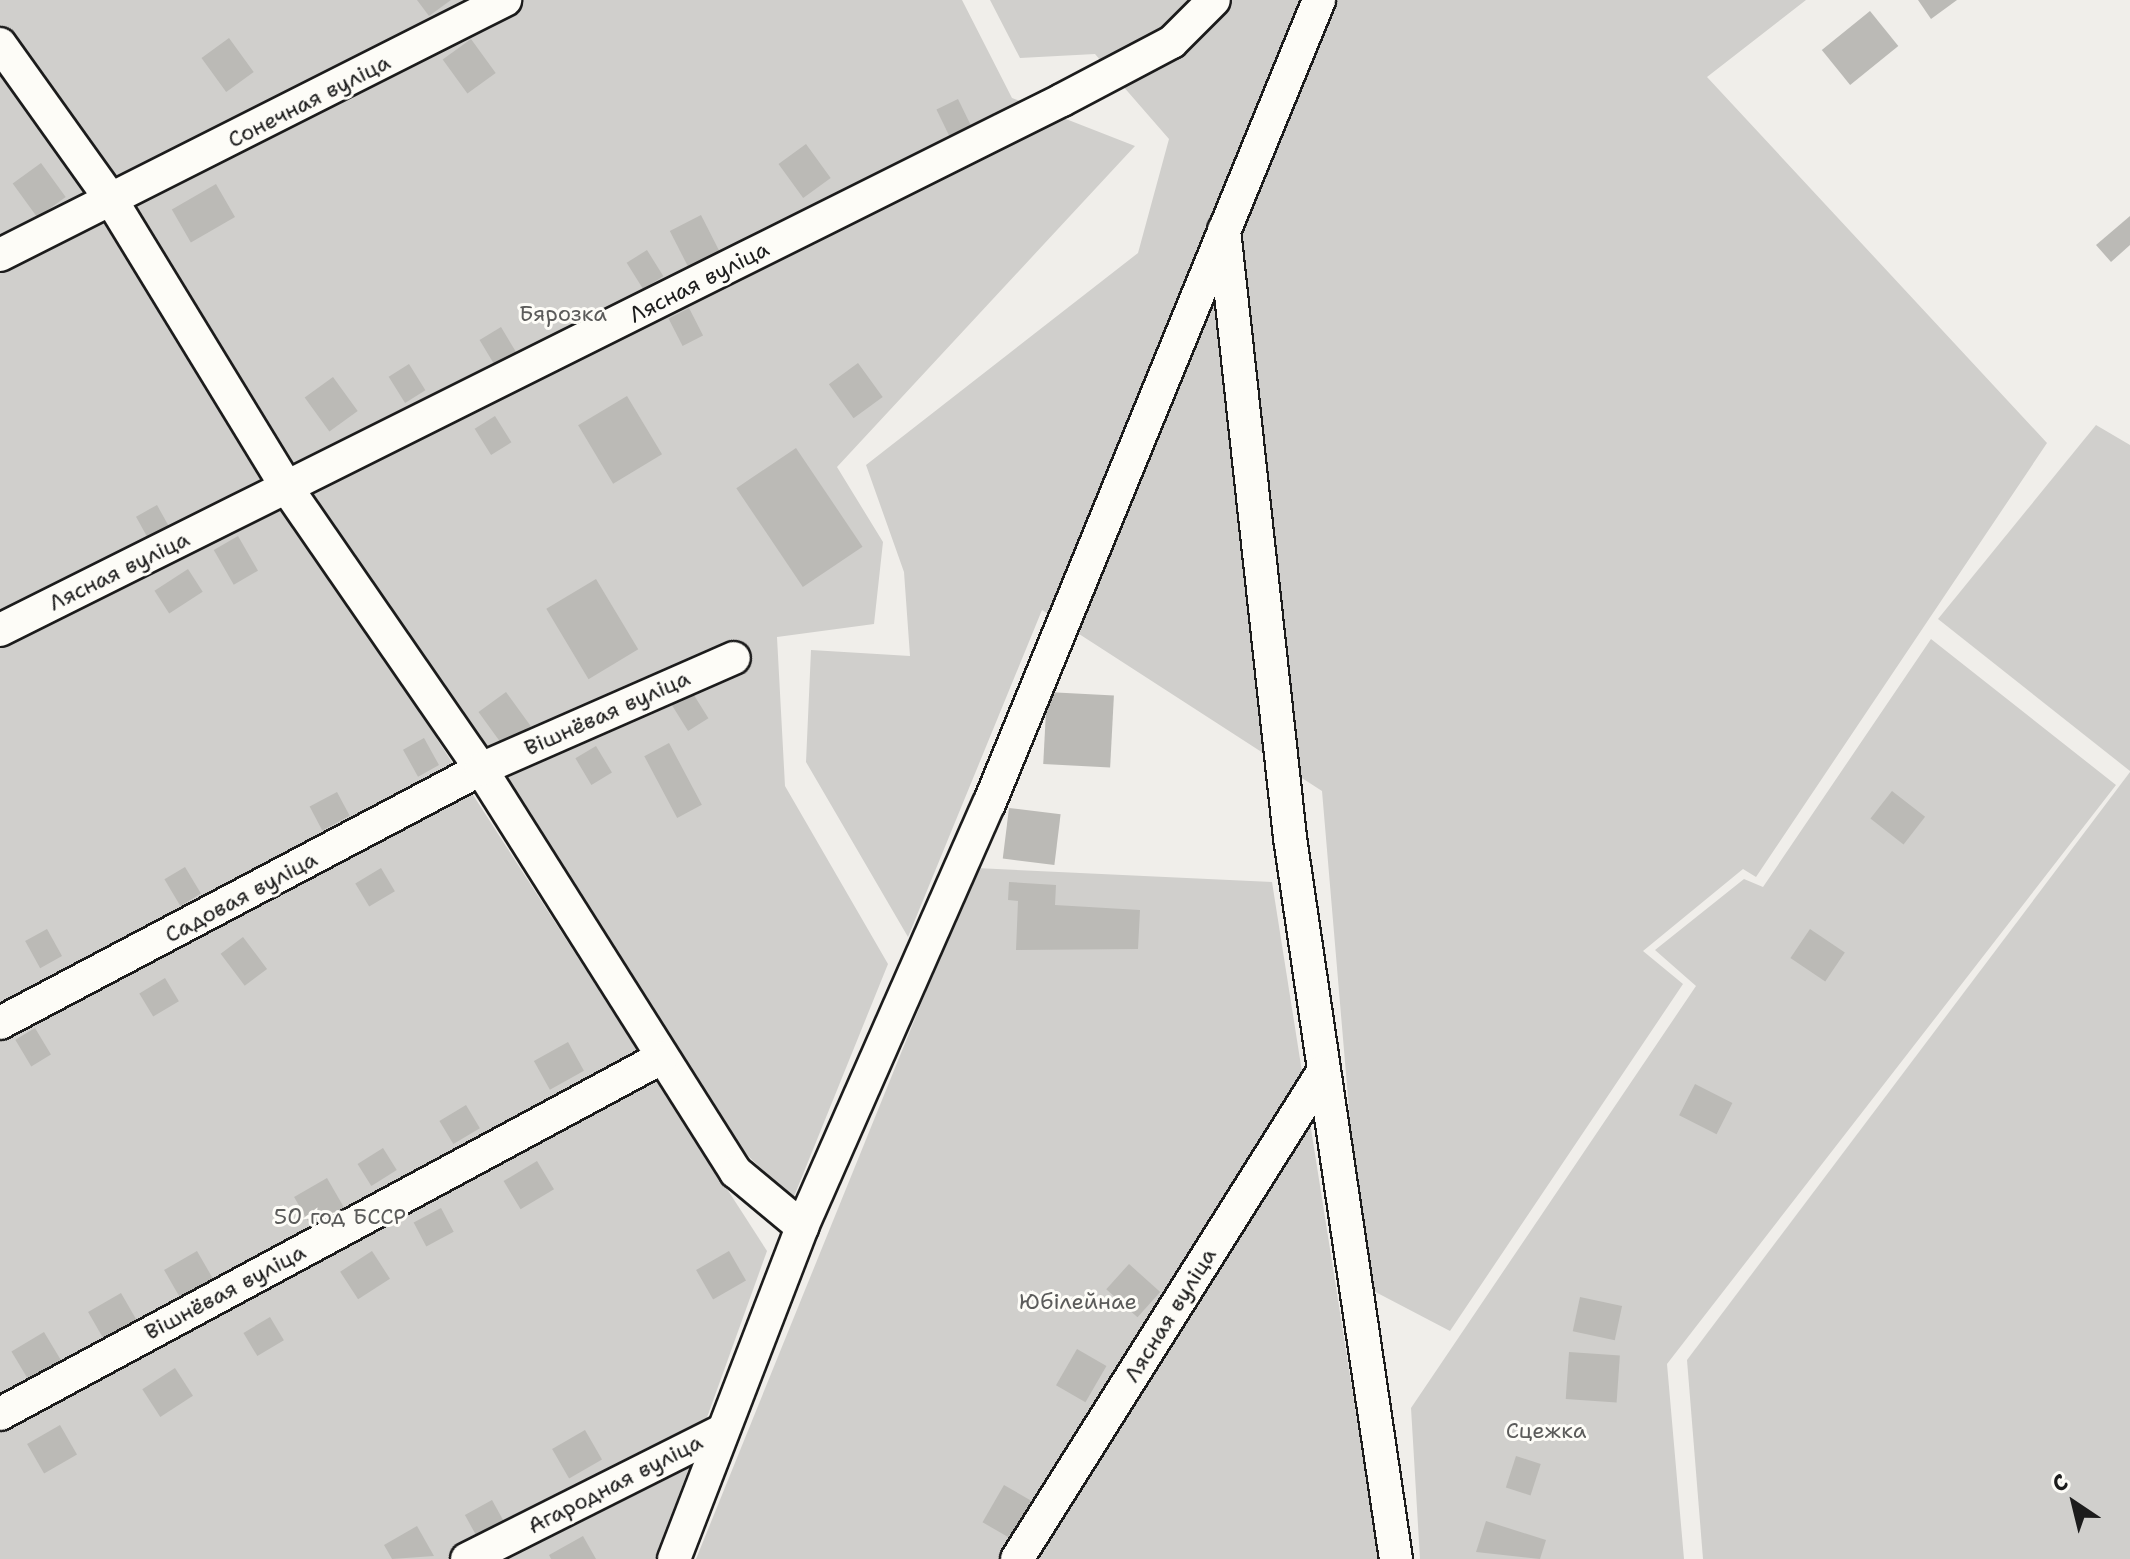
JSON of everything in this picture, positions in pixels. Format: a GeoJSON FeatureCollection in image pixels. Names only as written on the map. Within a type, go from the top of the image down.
{"type":"FeatureCollection","features":[{"type":"Feature","properties":{"kind":"street","name":"Сонечная вуліца"},"geometry":{"type":"LineString","coordinates":[[0,255],[505,0]]}},
{"type":"Feature","properties":{"kind":"street","name":"Лясная вуліца"},"geometry":{"type":"LineString","coordinates":[[0,630],[1062,100],[1172,42],[1214,0]]}},
{"type":"Feature","properties":{"kind":"street"},"geometry":{"type":"LineString","coordinates":[[674,1559],[802,1227],[989,804],[1319,0]]}},
{"type":"Feature","properties":{"kind":"street"},"geometry":{"type":"LineString","coordinates":[[0,44],[112,201],[287,488],[481,769],[661,1058],[736,1172],[802,1227]]}},
{"type":"Feature","properties":{"kind":"street"},"geometry":{"type":"LineString","coordinates":[[1224,229],[1290,838],[1396,1559]]}},
{"type":"Feature","properties":{"kind":"street","name":"Вішнёвая вуліца"},"geometry":{"type":"LineString","coordinates":[[481,769],[734,658]]}},
{"type":"Feature","properties":{"kind":"street","name":"Садовая вуліца"},"geometry":{"type":"LineString","coordinates":[[0,1023],[481,769]]}},
{"type":"Feature","properties":{"kind":"street","name":"Вішнёвая вуліца"},"geometry":{"type":"LineString","coordinates":[[0,1414],[661,1058]]}},
{"type":"Feature","properties":{"kind":"street","name":"Лясная вуліца"},"geometry":{"type":"LineString","coordinates":[[1017,1559],[1323,1072]]}},
{"type":"Feature","properties":{"kind":"street","name":"Агародная вуліца"},"geometry":{"type":"LineString","coordinates":[[467,1559],[721,1431]]}},
{"type":"Feature","properties":{"kind":"green space","name":"Бярозка"},"geometry":{"type":"Polygon","coordinates":[[[0,0],[962,0],[1012,98],[1135,146],[837,467],[883,542],[874,624],[777,637],[785,786],[888,964],[793,1199],[743,1151],[0,32],[0,0]]]}},
{"type":"Feature","properties":{"kind":"green space"},"geometry":{"type":"Polygon","coordinates":[[[990,0],[1806,0],[1707,77],[2047,443],[1756,877],[1743,869],[1643,951],[1683,984],[1450,1331],[1364,1286],[1322,791],[1042,610],[908,937],[806,762],[811,650],[910,656],[904,572],[866,465],[1138,253],[1169,139],[1095,54],[1020,58],[990,0]]]}},
{"type":"Feature","properties":{"kind":"green space","name":"50 год БССР"},"geometry":{"type":"Polygon","coordinates":[[[0,61],[767,1251],[656,1559],[0,1559],[0,61]]]}},
{"type":"Feature","properties":{"kind":"green space"},"geometry":{"type":"Polygon","coordinates":[[[2096,425],[2130,445],[2130,771],[1938,619],[2096,425]]]}},
{"type":"Feature","properties":{"kind":"green space","name":"Сцежка"},"geometry":{"type":"Polygon","coordinates":[[[1931,639],[2116,785],[1667,1364],[1684,1559],[1420,1559],[1411,1408],[1696,986],[1655,950],[1744,879],[1763,887],[1931,639]]]}},
{"type":"Feature","properties":{"kind":"green space"},"geometry":{"type":"Polygon","coordinates":[[[2130,772],[2130,1559],[1703,1559],[1687,1360],[2130,772]]]}},
{"type":"Feature","properties":{"kind":"green space","name":"Юбілейнае"},"geometry":{"type":"Polygon","coordinates":[[[976,868],[1272,882],[1379,1559],[696,1559],[976,868]]]}},
{"type":"Feature","properties":{"kind":"building"},"geometry":{"type":"Polygon","coordinates":[[[417,0],[451,0],[429,16],[417,0]]]}},
{"type":"Feature","properties":{"kind":"building"},"geometry":{"type":"Polygon","coordinates":[[[1918,0],[1957,0],[1931,19],[1918,0]]]}},
{"type":"Feature","properties":{"kind":"building"},"geometry":{"type":"Polygon","coordinates":[[[1870,11],[1898,46],[1850,85],[1822,50],[1870,11]]]}},
{"type":"Feature","properties":{"kind":"building"},"geometry":{"type":"Polygon","coordinates":[[[229,38],[254,72],[226,92],[201,58],[229,38]]]}},
{"type":"Feature","properties":{"kind":"building"},"geometry":{"type":"Polygon","coordinates":[[[471,39],[496,73],[467,94],[443,60],[471,39]]]}},
{"type":"Feature","properties":{"kind":"building"},"geometry":{"type":"Polygon","coordinates":[[[958,99],[971,126],[950,136],[936,110],[958,99]]]}},
{"type":"Feature","properties":{"kind":"building"},"geometry":{"type":"Polygon","coordinates":[[[806,144],[831,178],[803,198],[778,164],[806,144]]]}},
{"type":"Feature","properties":{"kind":"building"},"geometry":{"type":"Polygon","coordinates":[[[41,163],[66,197],[37,218],[13,184],[41,163]]]}},
{"type":"Feature","properties":{"kind":"building"},"geometry":{"type":"Polygon","coordinates":[[[216,184],[235,217],[191,242],[172,210],[216,184]]]}},
{"type":"Feature","properties":{"kind":"building"},"geometry":{"type":"Polygon","coordinates":[[[701,215],[720,252],[689,268],[670,231],[701,215]]]}},
{"type":"Feature","properties":{"kind":"building"},"geometry":{"type":"Polygon","coordinates":[[[2130,216],[2130,245],[2111,262],[2096,245],[2130,216]]]}},
{"type":"Feature","properties":{"kind":"building"},"geometry":{"type":"Polygon","coordinates":[[[647,250],[663,276],[643,289],[627,263],[647,250]]]}},
{"type":"Feature","properties":{"kind":"building"},"geometry":{"type":"Polygon","coordinates":[[[689,308],[703,336],[683,346],[669,318],[689,308]]]}},
{"type":"Feature","properties":{"kind":"building"},"geometry":{"type":"Polygon","coordinates":[[[501,327],[517,354],[496,366],[480,340],[501,327]]]}},
{"type":"Feature","properties":{"kind":"building"},"geometry":{"type":"Polygon","coordinates":[[[858,363],[883,397],[854,418],[829,384],[858,363]]]}},
{"type":"Feature","properties":{"kind":"building"},"geometry":{"type":"Polygon","coordinates":[[[409,364],[425,390],[405,403],[389,377],[409,364]]]}},
{"type":"Feature","properties":{"kind":"building"},"geometry":{"type":"Polygon","coordinates":[[[333,377],[358,411],[329,432],[305,398],[333,377]]]}},
{"type":"Feature","properties":{"kind":"building"},"geometry":{"type":"Polygon","coordinates":[[[627,396],[662,454],[613,484],[578,425],[627,396]]]}},
{"type":"Feature","properties":{"kind":"building"},"geometry":{"type":"Polygon","coordinates":[[[495,416],[511,442],[491,455],[475,429],[495,416]]]}},
{"type":"Feature","properties":{"kind":"building"},"geometry":{"type":"Polygon","coordinates":[[[796,448],[863,547],[803,587],[736,488],[796,448]]]}},
{"type":"Feature","properties":{"kind":"building"},"geometry":{"type":"Polygon","coordinates":[[[157,505],[172,532],[151,544],[136,517],[157,505]]]}},
{"type":"Feature","properties":{"kind":"building"},"geometry":{"type":"Polygon","coordinates":[[[238,536],[258,571],[234,585],[214,550],[238,536]]]}},
{"type":"Feature","properties":{"kind":"building"},"geometry":{"type":"Polygon","coordinates":[[[188,569],[203,592],[169,613],[154,591],[188,569]]]}},
{"type":"Feature","properties":{"kind":"building"},"geometry":{"type":"Polygon","coordinates":[[[596,579],[638,649],[589,679],[546,609],[596,579]]]}},
{"type":"Feature","properties":{"kind":"building"},"geometry":{"type":"Polygon","coordinates":[[[506,692],[531,726],[503,746],[478,712],[506,692]]]}},
{"type":"Feature","properties":{"kind":"building"},"geometry":{"type":"Polygon","coordinates":[[[692,692],[708,718],[688,731],[672,705],[692,692]]]}},
{"type":"Feature","properties":{"kind":"building"},"geometry":{"type":"Polygon","coordinates":[[[1047,692],[1114,696],[1110,767],[1043,764],[1047,692]]]}},
{"type":"Feature","properties":{"kind":"building"},"geometry":{"type":"Polygon","coordinates":[[[424,738],[439,765],[418,777],[403,750],[424,738]]]}},
{"type":"Feature","properties":{"kind":"building"},"geometry":{"type":"Polygon","coordinates":[[[669,743],[702,805],[677,818],[644,756],[669,743]]]}},
{"type":"Feature","properties":{"kind":"building"},"geometry":{"type":"Polygon","coordinates":[[[596,746],[612,773],[591,785],[575,758],[596,746]]]}},
{"type":"Feature","properties":{"kind":"building"},"geometry":{"type":"Polygon","coordinates":[[[1892,791],[1925,817],[1904,844],[1870,819],[1892,791]]]}},
{"type":"Feature","properties":{"kind":"building"},"geometry":{"type":"Polygon","coordinates":[[[337,792],[350,816],[322,830],[310,807],[337,792]]]}},
{"type":"Feature","properties":{"kind":"building"},"geometry":{"type":"Polygon","coordinates":[[[1009,808],[1061,814],[1054,865],[1003,859],[1009,808]]]}},
{"type":"Feature","properties":{"kind":"building"},"geometry":{"type":"Polygon","coordinates":[[[185,867],[201,894],[180,906],[164,879],[185,867]]]}},
{"type":"Feature","properties":{"kind":"building"},"geometry":{"type":"Polygon","coordinates":[[[381,868],[395,891],[369,907],[355,883],[381,868]]]}},
{"type":"Feature","properties":{"kind":"building"},"geometry":{"type":"Polygon","coordinates":[[[1009,882],[1056,885],[1055,905],[1140,910],[1138,949],[1016,950],[1018,901],[1008,900],[1009,882]]]}},
{"type":"Feature","properties":{"kind":"building"},"geometry":{"type":"Polygon","coordinates":[[[47,929],[62,956],[40,968],[25,941],[47,929]]]}},
{"type":"Feature","properties":{"kind":"building"},"geometry":{"type":"Polygon","coordinates":[[[1810,929],[1845,952],[1825,982],[1790,958],[1810,929]]]}},
{"type":"Feature","properties":{"kind":"building"},"geometry":{"type":"Polygon","coordinates":[[[243,937],[267,969],[245,986],[221,954],[243,937]]]}},
{"type":"Feature","properties":{"kind":"building"},"geometry":{"type":"Polygon","coordinates":[[[165,978],[179,1001],[153,1017],[139,993],[165,978]]]}},
{"type":"Feature","properties":{"kind":"building"},"geometry":{"type":"Polygon","coordinates":[[[35,1028],[51,1055],[31,1066],[15,1040],[35,1028]]]}},
{"type":"Feature","properties":{"kind":"building"},"geometry":{"type":"Polygon","coordinates":[[[568,1042],[584,1071],[550,1090],[534,1061],[568,1042]]]}},
{"type":"Feature","properties":{"kind":"building"},"geometry":{"type":"Polygon","coordinates":[[[1695,1084],[1732,1103],[1717,1134],[1679,1115],[1695,1084]]]}},
{"type":"Feature","properties":{"kind":"building"},"geometry":{"type":"Polygon","coordinates":[[[466,1105],[480,1128],[453,1144],[439,1121],[466,1105]]]}},
{"type":"Feature","properties":{"kind":"building"},"geometry":{"type":"Polygon","coordinates":[[[383,1148],[397,1170],[371,1186],[358,1164],[383,1148]]]}},
{"type":"Feature","properties":{"kind":"building"},"geometry":{"type":"Polygon","coordinates":[[[537,1161],[554,1189],[521,1209],[504,1181],[537,1161]]]}},
{"type":"Feature","properties":{"kind":"building"},"geometry":{"type":"Polygon","coordinates":[[[327,1178],[344,1207],[311,1226],[294,1197],[327,1178]]]}},
{"type":"Feature","properties":{"kind":"building"},"geometry":{"type":"Polygon","coordinates":[[[441,1208],[454,1232],[426,1246],[414,1223],[441,1208]]]}},
{"type":"Feature","properties":{"kind":"building"},"geometry":{"type":"Polygon","coordinates":[[[197,1251],[214,1280],[181,1299],[164,1270],[197,1251]]]}},
{"type":"Feature","properties":{"kind":"building"},"geometry":{"type":"Polygon","coordinates":[[[372,1251],[390,1279],[358,1299],[340,1272],[372,1251]]]}},
{"type":"Feature","properties":{"kind":"building"},"geometry":{"type":"Polygon","coordinates":[[[729,1251],[746,1280],[713,1299],[696,1270],[729,1251]]]}},
{"type":"Feature","properties":{"kind":"building"},"geometry":{"type":"Polygon","coordinates":[[[1129,1264],[1160,1292],[1137,1317],[1106,1289],[1129,1264]]]}},
{"type":"Feature","properties":{"kind":"building"},"geometry":{"type":"Polygon","coordinates":[[[121,1293],[138,1322],[105,1341],[88,1312],[121,1293]]]}},
{"type":"Feature","properties":{"kind":"building"},"geometry":{"type":"Polygon","coordinates":[[[1580,1297],[1622,1306],[1615,1340],[1573,1331],[1580,1297]]]}},
{"type":"Feature","properties":{"kind":"building"},"geometry":{"type":"Polygon","coordinates":[[[270,1317],[284,1340],[257,1356],[243,1333],[270,1317]]]}},
{"type":"Feature","properties":{"kind":"building"},"geometry":{"type":"Polygon","coordinates":[[[44,1332],[61,1360],[28,1380],[11,1352],[44,1332]]]}},
{"type":"Feature","properties":{"kind":"building"},"geometry":{"type":"Polygon","coordinates":[[[1077,1349],[1106,1366],[1085,1402],[1056,1385],[1077,1349]]]}},
{"type":"Feature","properties":{"kind":"building"},"geometry":{"type":"Polygon","coordinates":[[[1569,1352],[1620,1356],[1617,1402],[1566,1399],[1569,1352]]]}},
{"type":"Feature","properties":{"kind":"building"},"geometry":{"type":"Polygon","coordinates":[[[175,1368],[193,1396],[160,1417],[142,1389],[175,1368]]]}},
{"type":"Feature","properties":{"kind":"building"},"geometry":{"type":"Polygon","coordinates":[[[60,1425],[77,1454],[44,1473],[27,1444],[60,1425]]]}},
{"type":"Feature","properties":{"kind":"building"},"geometry":{"type":"Polygon","coordinates":[[[585,1430],[602,1459],[569,1478],[552,1449],[585,1430]]]}},
{"type":"Feature","properties":{"kind":"building"},"geometry":{"type":"Polygon","coordinates":[[[1516,1456],[1541,1464],[1531,1495],[1506,1487],[1516,1456]]]}},
{"type":"Feature","properties":{"kind":"building"},"geometry":{"type":"Polygon","coordinates":[[[1004,1485],[1033,1502],[1012,1539],[982,1522],[1004,1485]]]}},
{"type":"Feature","properties":{"kind":"building"},"geometry":{"type":"Polygon","coordinates":[[[492,1500],[505,1523],[477,1538],[465,1515],[492,1500]]]}},
{"type":"Feature","properties":{"kind":"building"},"geometry":{"type":"Polygon","coordinates":[[[1486,1521],[1546,1540],[1540,1559],[1476,1552],[1486,1521]]]}},
{"type":"Feature","properties":{"kind":"building"},"geometry":{"type":"Polygon","coordinates":[[[417,1526],[434,1556],[392,1559],[384,1545],[417,1526]]]}},
{"type":"Feature","properties":{"kind":"building"},"geometry":{"type":"Polygon","coordinates":[[[583,1536],[596,1559],[551,1559],[549,1555],[583,1536]]]}}]}
